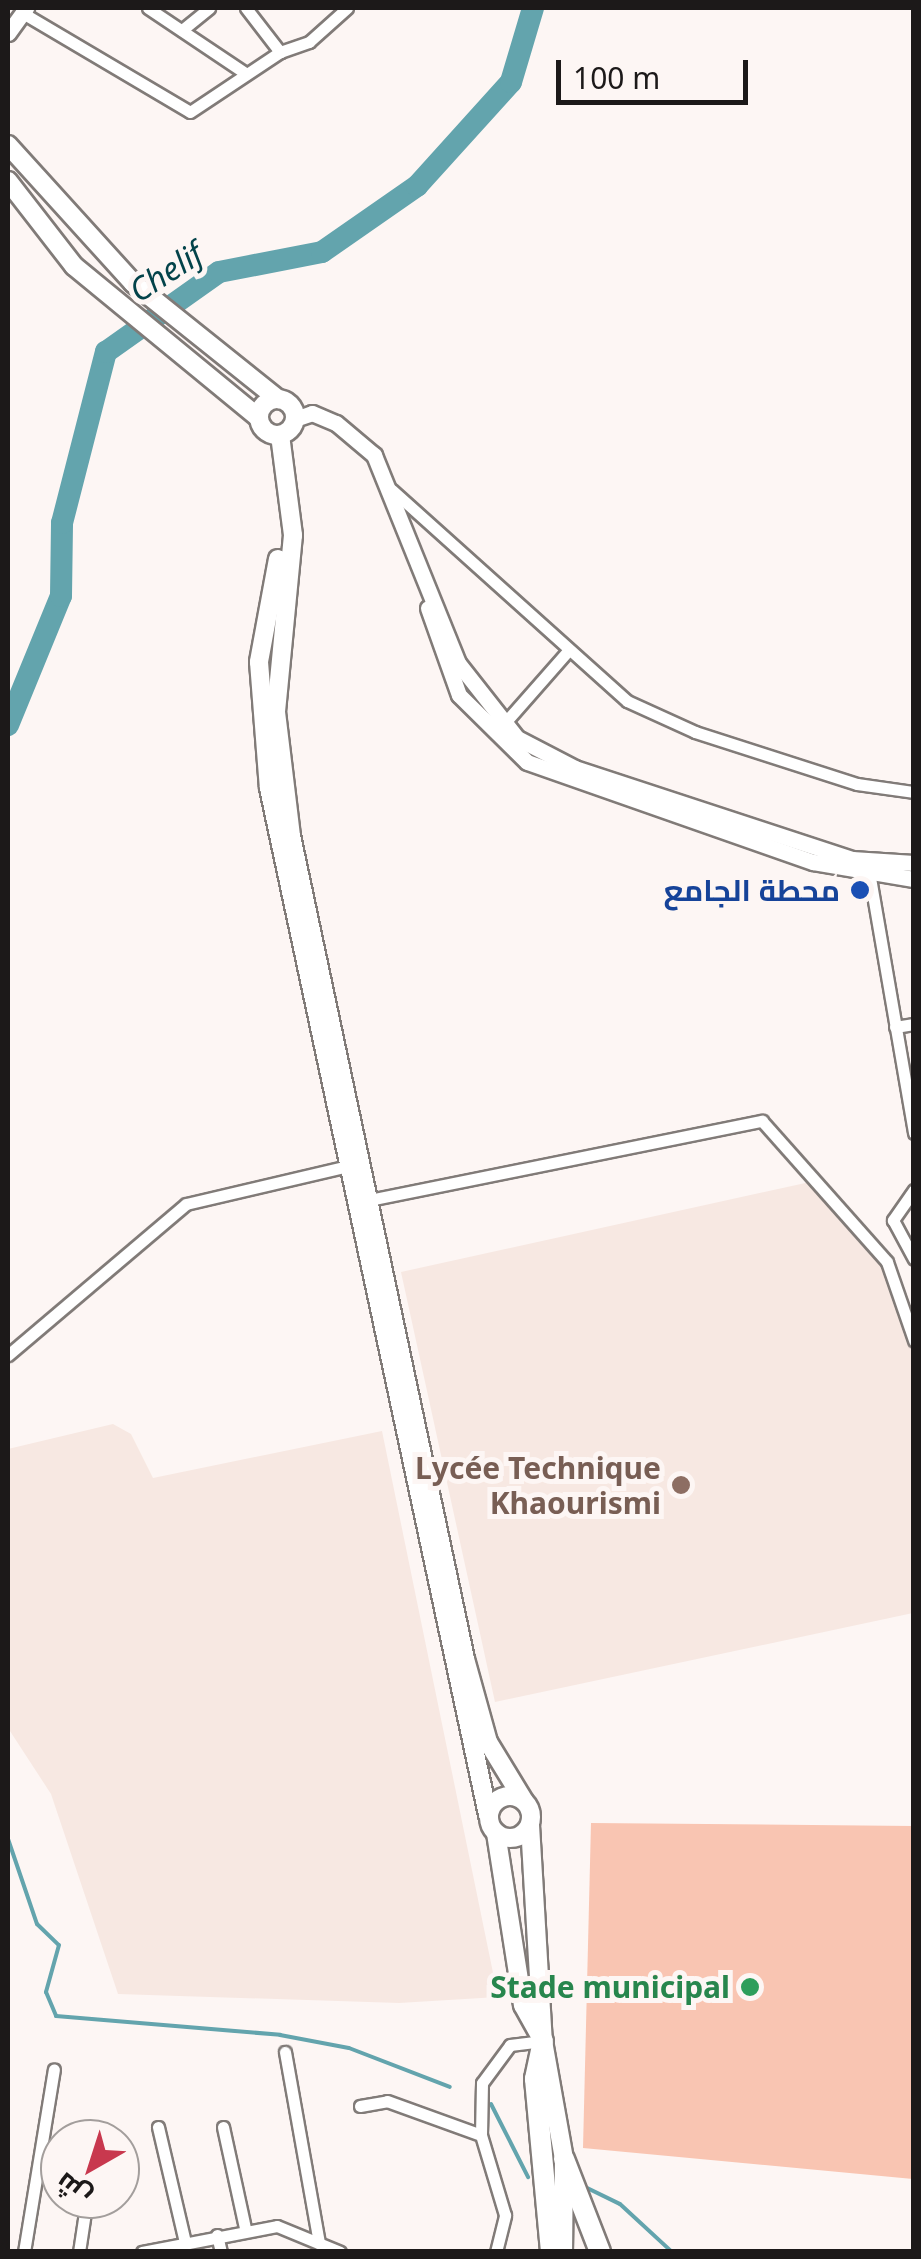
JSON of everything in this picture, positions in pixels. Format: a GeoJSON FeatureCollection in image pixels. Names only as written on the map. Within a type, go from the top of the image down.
{"type":"FeatureCollection","features":[{"type":"Feature","properties":{"kind":"highway"},"geometry":{"type":"LineString","coordinates":[[542,2041],[536,2079],[551,2252]]}},
{"type":"Feature","properties":{"kind":"highway"},"geometry":{"type":"LineString","coordinates":[[564,2159],[600,2252]]}},
{"type":"Feature","properties":{"kind":"main road"},"geometry":{"type":"LineString","coordinates":[[8,146],[133,284],[278,400],[295,419],[280,435]]}},
{"type":"Feature","properties":{"kind":"main road"},"geometry":{"type":"LineString","coordinates":[[8,181],[74,266],[280,435],[290,520],[276,662],[281,766],[362,1202],[488,1815],[496,1833],[522,2005],[542,2041]]}},
{"type":"Feature","properties":{"kind":"main road"},"geometry":{"type":"LineString","coordinates":[[260,418],[278,400]]}},
{"type":"Feature","properties":{"kind":"main road"},"geometry":{"type":"LineString","coordinates":[[290,520],[258,662],[260,729],[348,1166],[362,1202],[479,1714],[524,1800],[530,1825],[542,2041],[564,2159],[563,2252]]}},
{"type":"Feature","properties":{"kind":"main road"},"geometry":{"type":"LineString","coordinates":[[488,1815],[498,1798],[524,1800]]}},
{"type":"Feature","properties":{"kind":"main road"},"geometry":{"type":"LineString","coordinates":[[496,1833],[515,1838],[530,1825]]}},
{"type":"Feature","properties":{"kind":"street"},"geometry":{"type":"LineString","coordinates":[[148,8],[245,72]]}},
{"type":"Feature","properties":{"kind":"street"},"geometry":{"type":"LineString","coordinates":[[182,30],[209,8]]}},
{"type":"Feature","properties":{"kind":"street"},"geometry":{"type":"LineString","coordinates":[[246,8],[280,52]]}},
{"type":"Feature","properties":{"kind":"street"},"geometry":{"type":"LineString","coordinates":[[8,33],[24,10],[190,112],[245,72],[280,52],[310,42],[347,8]]}},
{"type":"Feature","properties":{"kind":"street"},"geometry":{"type":"LineString","coordinates":[[295,419],[312,414],[353,433],[392,490],[627,701],[694,732],[857,784],[914,792]]}},
{"type":"Feature","properties":{"kind":"street"},"geometry":{"type":"LineString","coordinates":[[392,490],[458,663],[502,726],[575,768],[869,869],[914,863]]}},
{"type":"Feature","properties":{"kind":"street"},"geometry":{"type":"LineString","coordinates":[[392,490],[447,674],[503,745],[553,774],[914,879]]}},
{"type":"Feature","properties":{"kind":"street"},"geometry":{"type":"LineString","coordinates":[[502,726],[568,650]]}},
{"type":"Feature","properties":{"kind":"street"},"geometry":{"type":"LineString","coordinates":[[869,869],[914,1133]]}},
{"type":"Feature","properties":{"kind":"street"},"geometry":{"type":"LineString","coordinates":[[896,1027],[914,1024]]}},
{"type":"Feature","properties":{"kind":"street"},"geometry":{"type":"LineString","coordinates":[[362,1202],[762,1121],[887,1262],[914,1340]]}},
{"type":"Feature","properties":{"kind":"street"},"geometry":{"type":"LineString","coordinates":[[8,1356],[186,1204],[348,1166]]}},
{"type":"Feature","properties":{"kind":"street"},"geometry":{"type":"LineString","coordinates":[[914,1190],[892,1220],[914,1259]]}},
{"type":"Feature","properties":{"kind":"street"},"geometry":{"type":"LineString","coordinates":[[496,2252],[505,2215],[481,2135],[477,2106],[488,2070],[510,2044],[542,2041]]}},
{"type":"Feature","properties":{"kind":"street"},"geometry":{"type":"LineString","coordinates":[[285,2052],[318,2243]]}},
{"type":"Feature","properties":{"kind":"street"},"geometry":{"type":"LineString","coordinates":[[24,2252],[54,2069]]}},
{"type":"Feature","properties":{"kind":"street"},"geometry":{"type":"LineString","coordinates":[[360,2106],[387,2101],[481,2135]]}},
{"type":"Feature","properties":{"kind":"street"},"geometry":{"type":"LineString","coordinates":[[158,2127],[185,2242]]}},
{"type":"Feature","properties":{"kind":"street"},"geometry":{"type":"LineString","coordinates":[[223,2127],[245,2228]]}},
{"type":"Feature","properties":{"kind":"street"},"geometry":{"type":"LineString","coordinates":[[79,2252],[83,2219]]}},
{"type":"Feature","properties":{"kind":"street"},"geometry":{"type":"LineString","coordinates":[[142,2252],[245,2228],[278,2226],[340,2252]]}},
{"type":"Feature","properties":{"kind":"street"},"geometry":{"type":"LineString","coordinates":[[217,2235],[220,2252]]}},
{"type":"Feature","properties":{"kind":"shaded area","name":"Lycée Technique Khaourismi"},"geometry":{"type":"Polygon","coordinates":[[[810,1182],[898,1282],[914,1356],[913,1613],[495,1702],[401,1272],[810,1182]]]}},
{"type":"Feature","properties":{"kind":"shaded area"},"geometry":{"type":"Polygon","coordinates":[[[113,1424],[131,1434],[153,1478],[382,1431],[498,1997],[399,2003],[118,1994],[51,1794],[8,1728],[8,1449],[113,1424]]]}},
{"type":"Feature","properties":{"kind":"shaded area","name":"Stade municipal"},"geometry":{"type":"Polygon","coordinates":[[[591,1823],[913,1826],[913,2179],[583,2148],[591,1823]]]}},
{"type":"Feature","properties":{"kind":"waterway","name":"Chelif"},"geometry":{"type":"LineString","coordinates":[[8,725],[61,596],[62,523],[106,352],[219,272],[322,252],[417,186],[511,82],[533,8]]}},
{"type":"Feature","properties":{"kind":"waterway"},"geometry":{"type":"LineString","coordinates":[[8,1839],[37,1924],[59,1945],[46,1992],[56,2016],[280,2035],[349,2048],[450,2087]]}},
{"type":"Feature","properties":{"kind":"waterway"},"geometry":{"type":"LineString","coordinates":[[491,2104],[528,2177]]}},
{"type":"Feature","properties":{"kind":"waterway"},"geometry":{"type":"LineString","coordinates":[[581,2185],[620,2204],[672,2252]]}},
{"type":"Feature","properties":{"kind":"place","name":"محطة الجامع"},"geometry":{"type":"Point","coordinates":[860,890]}},
{"type":"Feature","properties":{"kind":"place","name":"Lycée Technique Khaourismi"},"geometry":{"type":"Point","coordinates":[681,1485]}},
{"type":"Feature","properties":{"kind":"place","name":"Stade municipal"},"geometry":{"type":"Point","coordinates":[750,1987]}}]}
